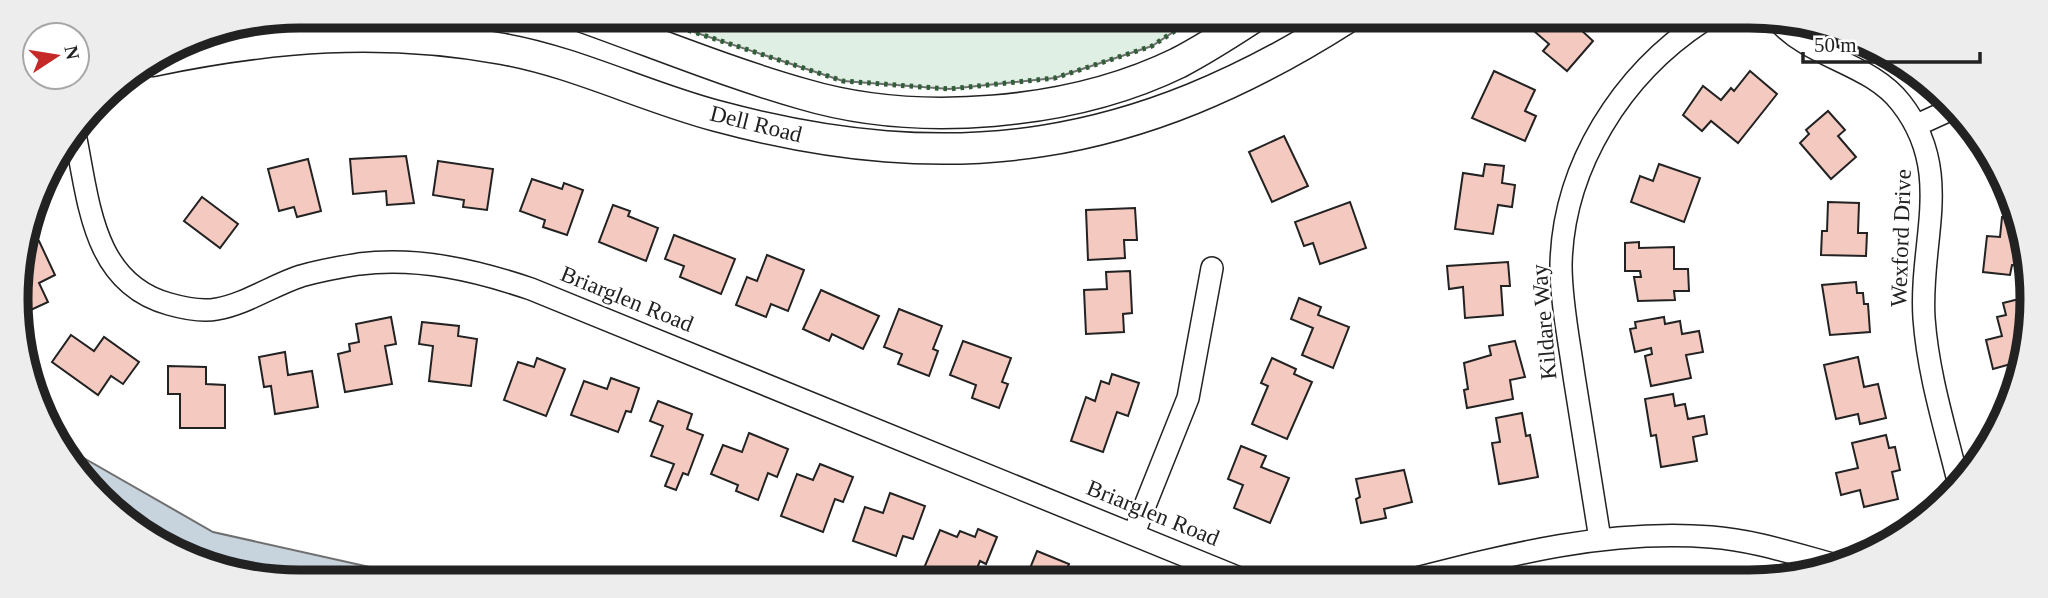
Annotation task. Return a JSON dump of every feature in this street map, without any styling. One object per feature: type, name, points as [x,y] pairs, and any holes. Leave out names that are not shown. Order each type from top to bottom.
[{"type":"main road","name":"Dell Road","points":[[614,28],[804,95],[865,107],[922,112],[985,111],[1028,106],[1133,81],[1178,62],[1236,28]]},
{"type":"main road","name":"Dell Road","points":[[179,56],[270,39],[377,35],[423,38],[506,49],[714,115],[801,137],[885,148],[972,149],[1052,141],[1182,105],[1249,76],[1330,28]]},
{"type":"street","name":"Kildare Way","points":[[1600,539],[1565,320],[1561,264],[1569,208],[1587,154],[1615,104],[1650,62],[1694,28]]},
{"type":"street","name":"Wexford Drive","points":[[1790,31],[1811,49],[1875,79],[1899,100],[1917,125],[1930,157],[1933,189],[1923,270],[1924,320],[1931,368],[1956,474]]},
{"type":"street","points":[[1917,125],[1946,112]]},
{"type":"street","name":"Briarglen Road","points":[[77,144],[93,225],[104,255],[125,281],[152,299],[183,308],[216,310],[300,276],[359,264],[417,263],[476,270],[544,294],[1220,570]]},
{"type":"street","points":[[1134,534],[1188,398],[1212,268]]},
{"type":"street","points":[[1449,570],[1521,552],[1600,539],[1648,536],[1713,537],[1775,548],[1820,561]]},
{"type":"green space","points":[[682,28],[1179,28],[1152,46],[1055,78],[949,89],[843,81]]},
{"type":"shaded area","points":[[77,454],[213,532],[383,570],[264,568],[212,556],[163,534],[134,514],[107,491]]},
{"type":"building","points":[[1530,28],[1581,28],[1593,41],[1567,71],[1543,51],[1549,44]]},
{"type":"building","points":[[1494,71],[1535,90],[1525,111],[1536,116],[1525,141],[1472,118]]},
{"type":"building","points":[[1750,71],[1777,94],[1738,143],[1711,121],[1702,131],[1683,115],[1703,86],[1721,100],[1731,88],[1734,91]]},
{"type":"building","points":[[1828,111],[1845,130],[1838,136],[1856,157],[1831,179],[1800,143],[1809,134],[1806,130]]},
{"type":"building","points":[[1284,136],[1308,186],[1272,202],[1249,152]]},
{"type":"building","points":[[406,156],[414,203],[387,205],[386,191],[353,194],[350,159]]},
{"type":"building","points":[[308,159],[321,211],[297,217],[294,207],[279,211],[268,169]]},
{"type":"building","points":[[438,161],[493,169],[487,210],[463,207],[464,200],[433,195]]},
{"type":"building","points":[[1485,164],[1504,166],[1502,183],[1515,185],[1512,207],[1498,205],[1493,234],[1455,229],[1463,173],[1483,176]]},
{"type":"building","points":[[1659,164],[1700,178],[1684,222],[1631,202],[1640,176],[1653,181]]},
{"type":"building","points":[[532,179],[562,189],[564,183],[583,190],[567,235],[543,227],[545,220],[520,211]]},
{"type":"building","points":[[202,197],[238,224],[220,248],[184,221]]},
{"type":"building","points":[[1350,202],[1366,248],[1320,264],[1313,243],[1304,246],[1295,222]]},
{"type":"building","points":[[1828,202],[1859,203],[1858,233],[1867,233],[1866,256],[1821,255],[1822,231],[1827,231]]},
{"type":"building","points":[[613,205],[630,211],[628,216],[658,228],[646,261],[599,242]]},
{"type":"building","points":[[1135,208],[1137,240],[1124,240],[1125,258],[1088,260],[1086,210]]},
{"type":"building","points":[[2002,217],[2008,217],[2018,265],[2012,265],[2010,275],[1983,272],[1987,236],[2000,237]]},
{"type":"building","points":[[674,235],[735,259],[721,294],[680,277],[684,266],[665,259]]},
{"type":"building","points":[[39,241],[55,275],[39,283],[48,302],[29,311],[30,264],[34,243]]},
{"type":"building","points":[[1639,242],[1639,248],[1674,247],[1674,269],[1688,269],[1689,291],[1674,291],[1675,300],[1638,301],[1634,277],[1641,277],[1640,271],[1625,271],[1625,243]]},
{"type":"building","points":[[767,255],[804,270],[788,311],[771,304],[766,317],[736,305],[747,277],[757,281]]},
{"type":"building","points":[[1508,262],[1510,286],[1501,286],[1503,315],[1465,318],[1463,287],[1449,289],[1447,266]]},
{"type":"building","points":[[1130,271],[1132,313],[1123,314],[1124,332],[1086,334],[1084,290],[1107,289],[1106,272]]},
{"type":"building","points":[[1856,282],[1857,293],[1863,293],[1864,304],[1868,304],[1870,332],[1830,335],[1822,285]]},
{"type":"building","points":[[821,290],[879,316],[863,349],[832,334],[829,341],[803,329]]},
{"type":"building","points":[[1299,298],[1321,307],[1318,315],[1349,327],[1333,368],[1302,355],[1313,328],[1291,319]]},
{"type":"building","points":[[2020,299],[2018,334],[2012,364],[1993,369],[1986,340],[2002,336],[1997,317],[2006,315],[2003,303]]},
{"type":"building","points":[[899,309],[942,326],[933,349],[938,351],[929,376],[898,364],[902,354],[884,347]]},
{"type":"building","points":[[391,317],[396,344],[385,346],[392,384],[345,392],[338,354],[350,351],[349,344],[359,342],[356,324]]},
{"type":"building","points":[[1664,317],[1665,324],[1680,321],[1682,334],[1699,331],[1703,352],[1686,355],[1691,378],[1651,386],[1645,356],[1652,354],[1651,348],[1635,352],[1630,329],[1636,328],[1635,322]]},
{"type":"building","points":[[422,322],[459,326],[458,336],[477,339],[471,386],[429,381],[433,346],[419,344]]},
{"type":"building","points":[[71,335],[94,351],[104,337],[139,362],[123,384],[111,376],[98,395],[52,362]]},
{"type":"building","points":[[963,341],[1011,358],[1002,382],[1008,384],[999,408],[972,398],[976,385],[950,375]]},
{"type":"building","points":[[1515,341],[1525,377],[1510,380],[1513,399],[1467,408],[1464,390],[1468,389],[1464,363],[1491,355],[1489,346]]},
{"type":"building","points":[[285,352],[288,375],[312,371],[318,407],[275,414],[271,386],[264,387],[259,357]]},
{"type":"building","points":[[1858,357],[1864,387],[1878,384],[1886,418],[1860,424],[1858,414],[1836,419],[1824,365]]},
{"type":"building","points":[[537,358],[565,369],[546,416],[504,400],[518,362],[534,367]]},
{"type":"building","points":[[1272,358],[1296,369],[1294,374],[1312,382],[1287,439],[1252,424],[1268,386],[1261,383]]},
{"type":"building","points":[[168,366],[206,367],[206,384],[225,385],[225,428],[180,428],[180,394],[168,394]]},
{"type":"building","points":[[1112,374],[1139,383],[1128,416],[1117,412],[1103,452],[1071,441],[1086,397],[1095,401],[1101,381],[1109,384]]},
{"type":"building","points":[[611,378],[639,388],[631,412],[626,411],[618,432],[571,415],[584,381],[607,389]]},
{"type":"building","points":[[1673,394],[1675,406],[1685,404],[1688,419],[1704,416],[1707,434],[1693,437],[1697,461],[1661,467],[1656,435],[1651,436],[1645,399]]},
{"type":"building","points":[[658,401],[692,414],[687,429],[703,435],[688,475],[683,473],[676,490],[665,486],[674,464],[651,456],[663,426],[650,421]]},
{"type":"building","points":[[1522,413],[1526,436],[1530,435],[1538,477],[1499,484],[1492,443],[1500,442],[1496,418]]},
{"type":"building","points":[[749,433],[788,449],[777,477],[768,473],[758,500],[736,491],[738,485],[711,474],[723,445],[742,452]]},
{"type":"building","points":[[1886,435],[1889,448],[1895,447],[1900,470],[1892,472],[1898,499],[1864,507],[1860,490],[1841,495],[1836,473],[1858,468],[1852,443]]},
{"type":"building","points":[[1241,446],[1266,456],[1261,467],[1289,478],[1270,523],[1234,508],[1243,485],[1228,479]]},
{"type":"building","points":[[820,464],[853,477],[843,502],[835,499],[823,532],[781,516],[797,474],[813,480]]},
{"type":"building","points":[[1404,470],[1412,502],[1384,509],[1386,518],[1361,523],[1356,499],[1360,497],[1356,479]]},
{"type":"building","points":[[890,493],[925,506],[913,539],[903,536],[896,556],[853,541],[865,507],[883,513]]},
{"type":"building","points":[[978,529],[997,537],[986,564],[980,561],[976,570],[924,568],[940,530],[957,537],[960,531],[975,537]]},
{"type":"building","points":[[1037,551],[1069,564],[1066,570],[1029,570]]},
{"type":"hedge","points":[[682,28],[843,81],[949,89],[1055,78],[1152,46],[1179,28]]}]
